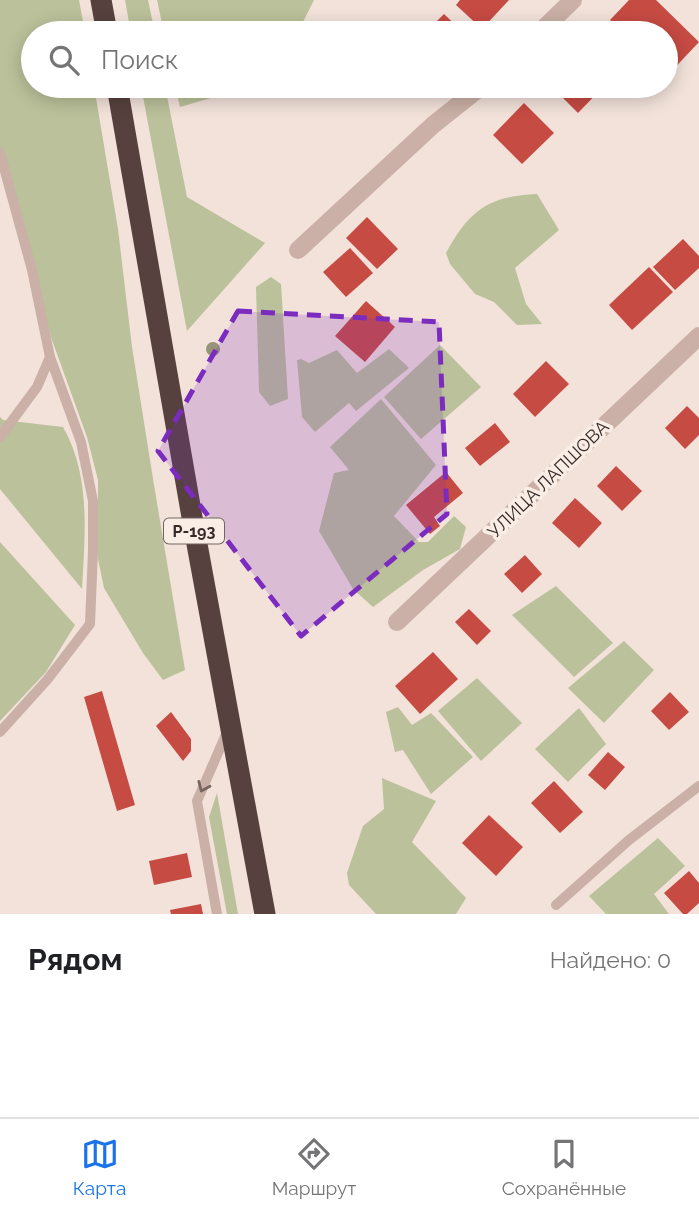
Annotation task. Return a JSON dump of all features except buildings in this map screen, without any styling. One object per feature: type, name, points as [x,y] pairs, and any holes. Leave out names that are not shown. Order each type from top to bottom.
[{"type":"highway","points":[[101,0],[105,21]]},
{"type":"highway","name":"Р-193","points":[[119,98],[264,914]]},
{"type":"street","points":[[551,21],[573,0]]},
{"type":"street","points":[[298,250],[433,125],[467,98]]},
{"type":"street","name":"УЛИЦА ЛАПШОВА","points":[[397,622],[699,335]]},
{"type":"lane","points":[[0,153],[32,270],[50,357],[81,442],[93,502],[90,624],[47,680],[0,732]]},
{"type":"lane","points":[[0,436],[37,387],[50,357]]},
{"type":"lane","points":[[217,914],[197,800],[230,724]]},
{"type":"lane","points":[[556,905],[629,840],[699,786]]},
{"type":"highlighted area","points":[[238,311],[439,322],[447,514],[301,636],[158,451]]},
{"type":"green space","points":[[0,0],[79,0],[83,21],[21,21],[21,98],[96,98],[118,229],[132,347],[185,670],[163,680],[143,653],[104,588],[98,559],[98,480],[87,437],[52,340],[0,153]]},
{"type":"green space","points":[[125,0],[148,0],[152,21],[129,21]]},
{"type":"green space","points":[[157,0],[314,0],[304,21],[161,21]]},
{"type":"green space","points":[[143,98],[167,98],[187,197],[265,243],[187,331]]},
{"type":"green space","points":[[178,98],[211,98],[180,107]]},
{"type":"green space","points":[[537,194],[559,230],[515,268],[526,304],[542,324],[517,325],[494,302],[475,294],[450,264],[446,253],[463,226],[482,209],[505,198]]},
{"type":"green space","points":[[271,277],[281,284],[288,399],[270,406],[259,392],[256,287]]},
{"type":"green space","points":[[440,345],[481,387],[421,439],[384,397]]},
{"type":"green space","points":[[389,349],[409,368],[356,411],[349,403],[315,432],[302,417],[297,360],[309,363],[337,350],[357,373]]},
{"type":"green space","points":[[381,399],[436,465],[394,516],[419,542],[428,542],[454,516],[466,527],[460,549],[423,570],[373,607],[353,589],[319,531],[334,473],[349,470],[330,447]]},
{"type":"green space","points":[[0,417],[3,420],[63,427],[72,446],[82,485],[82,589],[0,489]]},
{"type":"green space","points":[[0,542],[75,625],[46,672],[0,721]]},
{"type":"green space","points":[[556,586],[613,643],[574,677],[512,615]]},
{"type":"green space","points":[[624,641],[654,670],[604,723],[568,688]]},
{"type":"green space","points":[[477,678],[522,723],[481,761],[438,711]]},
{"type":"green space","points":[[398,707],[412,725],[431,713],[473,757],[431,794],[403,750],[395,752],[386,712]]},
{"type":"green space","points":[[579,708],[606,744],[568,782],[535,749]]},
{"type":"green space","points":[[382,778],[436,801],[412,842],[466,898],[456,914],[376,914],[349,885],[347,873],[363,826],[384,809]]},
{"type":"green space","points":[[217,793],[238,914],[227,914],[209,817]]},
{"type":"green space","points":[[658,838],[685,866],[654,894],[669,914],[606,914],[589,896]]}]
